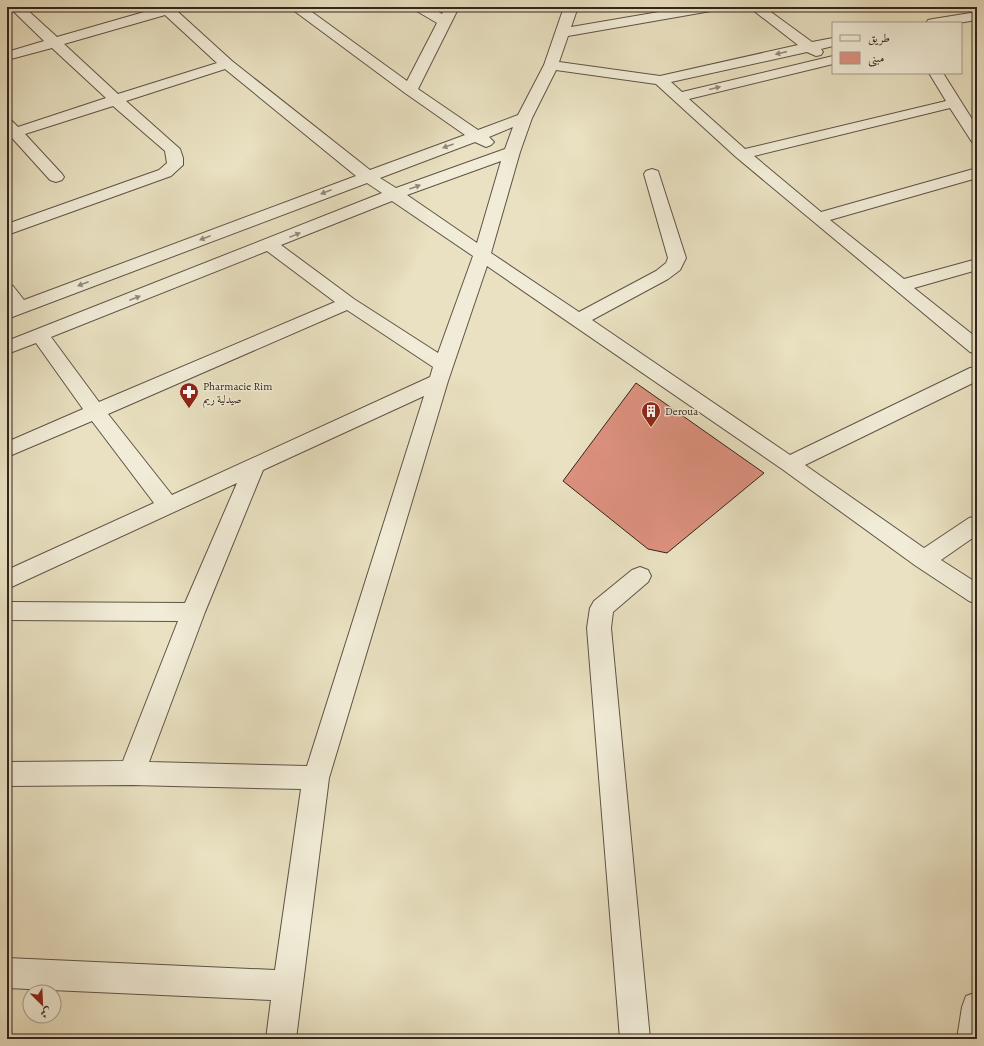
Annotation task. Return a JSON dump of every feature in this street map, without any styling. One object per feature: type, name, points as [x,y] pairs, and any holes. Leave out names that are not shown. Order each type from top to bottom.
[{"type":"street","points":[[7,230],[165,173],[175,165],[175,158],[172,149],[116,100],[16,7]]},
{"type":"street","points":[[296,7],[410,90],[477,136],[508,154]]},
{"type":"street","points":[[420,7],[444,21]]},
{"type":"street","points":[[410,90],[452,7]]},
{"type":"street","points":[[281,1039],[316,778],[440,373],[482,255],[508,154],[524,118],[551,65],[572,7]]},
{"type":"street","points":[[562,34],[711,7]]},
{"type":"street","points":[[756,7],[808,46],[830,60]]},
{"type":"street","points":[[7,56],[170,8],[227,64],[367,176],[789,464],[924,560],[977,595]]},
{"type":"street","points":[[939,22],[977,16]]},
{"type":"street","points":[[551,65],[660,80],[808,46],[832,42]]},
{"type":"street","points":[[678,97],[830,60]]},
{"type":"street","points":[[56,177],[10,130],[116,100],[227,64]]},
{"type":"street","points":[[937,74],[977,139]]},
{"type":"street","points":[[660,80],[742,154],[900,286],[977,348]]},
{"type":"street","points":[[742,154],[954,103]]},
{"type":"street","points":[[7,290],[14,310],[524,118]]},
{"type":"street","points":[[7,348],[270,245],[395,194],[508,154]]},
{"type":"street","points":[[818,218],[977,172]]},
{"type":"street","points":[[578,320],[662,275],[674,266],[677,258],[652,174]]},
{"type":"street","points":[[270,245],[440,373]]},
{"type":"street","points":[[900,286],[977,264]]},
{"type":"street","points":[[7,450],[96,413],[348,303]]},
{"type":"street","points":[[40,335],[96,413],[169,506]]},
{"type":"street","points":[[7,580],[255,465],[440,373]]},
{"type":"street","points":[[789,464],[977,373]]},
{"type":"street","points":[[132,774],[194,612],[255,465]]},
{"type":"street","points":[[924,560],[977,524]]},
{"type":"street","points":[[635,1039],[599,628],[602,608],[640,576]]},
{"type":"street","points":[[7,611],[194,612]]},
{"type":"street","points":[[7,774],[132,774],[316,778]]},
{"type":"street","points":[[7,973],[288,986]]},
{"type":"street","points":[[972,1039],[977,1007]]},
{"type":"building","name":"Deroua","points":[[636,383],[764,473],[667,553],[648,549],[563,481]]},
{"type":"place","name":"Pharmacie Rim صيدلية ريم","points":[[189,409]]},
{"type":"place","name":"Deroua","points":[[651,428]]}]
